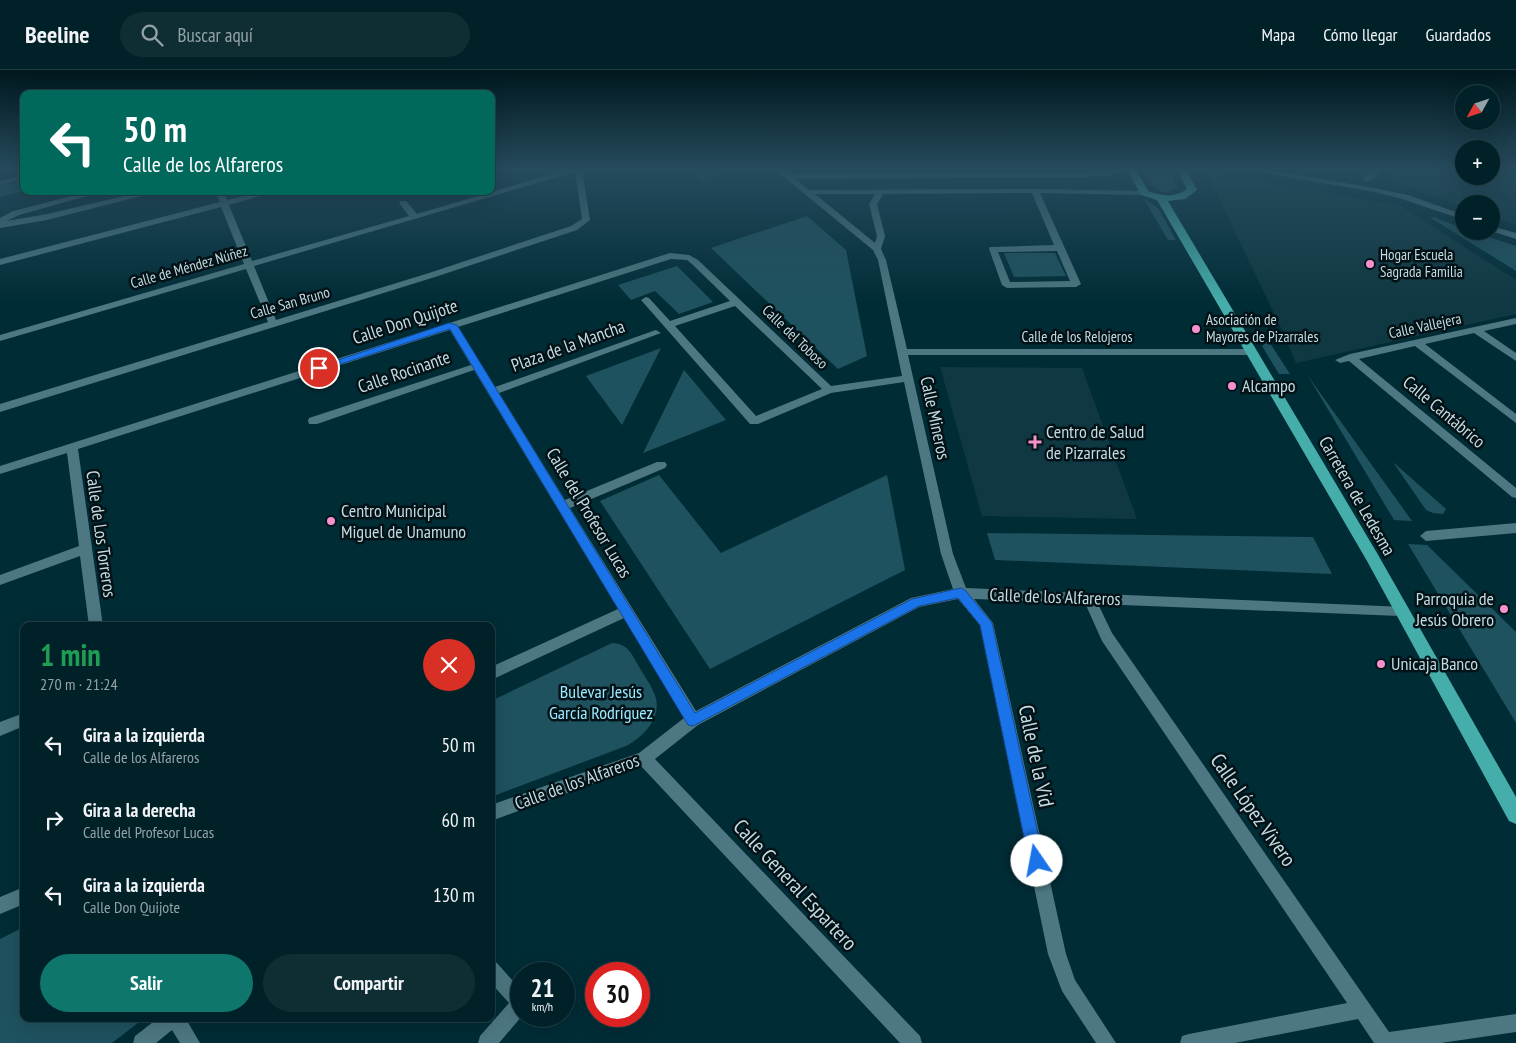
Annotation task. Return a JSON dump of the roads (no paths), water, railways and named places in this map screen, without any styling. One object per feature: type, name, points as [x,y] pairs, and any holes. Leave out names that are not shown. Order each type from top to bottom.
[{"type":"highway","name":"Carretera de Ledesma","points":[[1170,213],[1372,557],[1400,611],[1516,815]]},
{"type":"street","points":[[0,223],[15,213]]},
{"type":"street","points":[[0,223],[62,213]]},
{"type":"street","points":[[0,262],[188,213]]},
{"type":"street","points":[[228,213],[273,323]]},
{"type":"street","points":[[412,213],[415,217]]},
{"type":"street","name":"Calle de Méndez Núñez","points":[[0,338],[427,213]]},
{"type":"street","name":"Calle San Bruno","points":[[0,408],[432,275],[574,228],[586,220],[585,213]]},
{"type":"street","points":[[833,213],[877,249]]},
{"type":"street","name":"Calle Mineros","points":[[875,213],[881,236],[877,249],[882,260],[947,554],[961,593]]},
{"type":"street","points":[[1045,213],[1076,284],[1007,285],[992,249],[1060,248]]},
{"type":"street","points":[[1500,231],[1516,236]]},
{"type":"street","name":"Calle del Toboso","points":[[678,256],[696,262],[829,390],[908,378]]},
{"type":"street","name":"Calle Don Quijote","points":[[0,470],[656,260],[678,256]]},
{"type":"street","points":[[646,300],[754,421],[829,390]]},
{"type":"street","points":[[669,326],[737,302]]},
{"type":"street","name":"Calle Vallejera","points":[[1345,359],[1516,321]]},
{"type":"street","name":"Calle del Profesor Lucas","points":[[452,325],[693,720]]},
{"type":"street","points":[[1476,330],[1516,358]]},
{"type":"street","name":"Plaza de la Mancha","points":[[493,391],[656,332]]},
{"type":"street","points":[[1416,342],[1516,419]]},
{"type":"street","name":"Calle de los Relojeros","points":[[903,352],[1251,352]]},
{"type":"street","name":"Calle Cantábrico","points":[[1345,359],[1516,494]]},
{"type":"street","name":"Calle Rocinante","points":[[313,421],[477,366]]},
{"type":"street","name":"Calle de Los Torreros","points":[[72,447],[95,622]]},
{"type":"street","points":[[563,506],[661,465]]},
{"type":"street","points":[[1426,536],[1516,528]]},
{"type":"street","points":[[0,580],[85,549]]},
{"type":"street","name":"Calle de los Alfareros","points":[[495,812],[644,758],[693,720],[916,602],[961,593],[1400,611]]},
{"type":"street","name":"Calle de la Vid","points":[[961,593],[986,623],[1057,954],[1068,985],[1107,1043]]},
{"type":"street","name":"Calle López Vivero","points":[[1089,598],[1107,636],[1344,979],[1360,1009],[1385,1043]]},
{"type":"street","points":[[495,672],[627,611]]},
{"type":"street","points":[[0,728],[20,720]]},
{"type":"street","name":"Calle General Espartero","points":[[644,758],[913,1043]]},
{"type":"street","points":[[0,906],[20,897]]},
{"type":"street","points":[[495,974],[510,991]]},
{"type":"street","points":[[1190,1043],[1360,1009]]},
{"type":"street","points":[[487,1043],[510,1016]]},
{"type":"street","points":[[142,1043],[167,1022]]},
{"type":"street","points":[[178,1022],[191,1043]]},
{"type":"street","points":[[1385,1043],[1516,1023]]},
{"type":"place","name":"Hogar Escuela Sagrada Familia","points":[[1370,264]]},
{"type":"place","name":"Asociación de Mayores de Pizarrales","points":[[1196,329]]},
{"type":"place","name":"Alcampo","points":[[1232,386]]},
{"type":"place","name":"Centro de Salud de Pizarrales","points":[[1035,442]]},
{"type":"place","name":"Centro Municipal Miguel de Unamuno","points":[[331,521]]},
{"type":"place","name":"Parroquia de Jesús Obrero","points":[[1504,609]]},
{"type":"place","name":"Unicaja Banco","points":[[1381,664]]},
{"type":"park label","name":"Bulevar Jesús García Rodríguez","points":[[601,702]]}]
